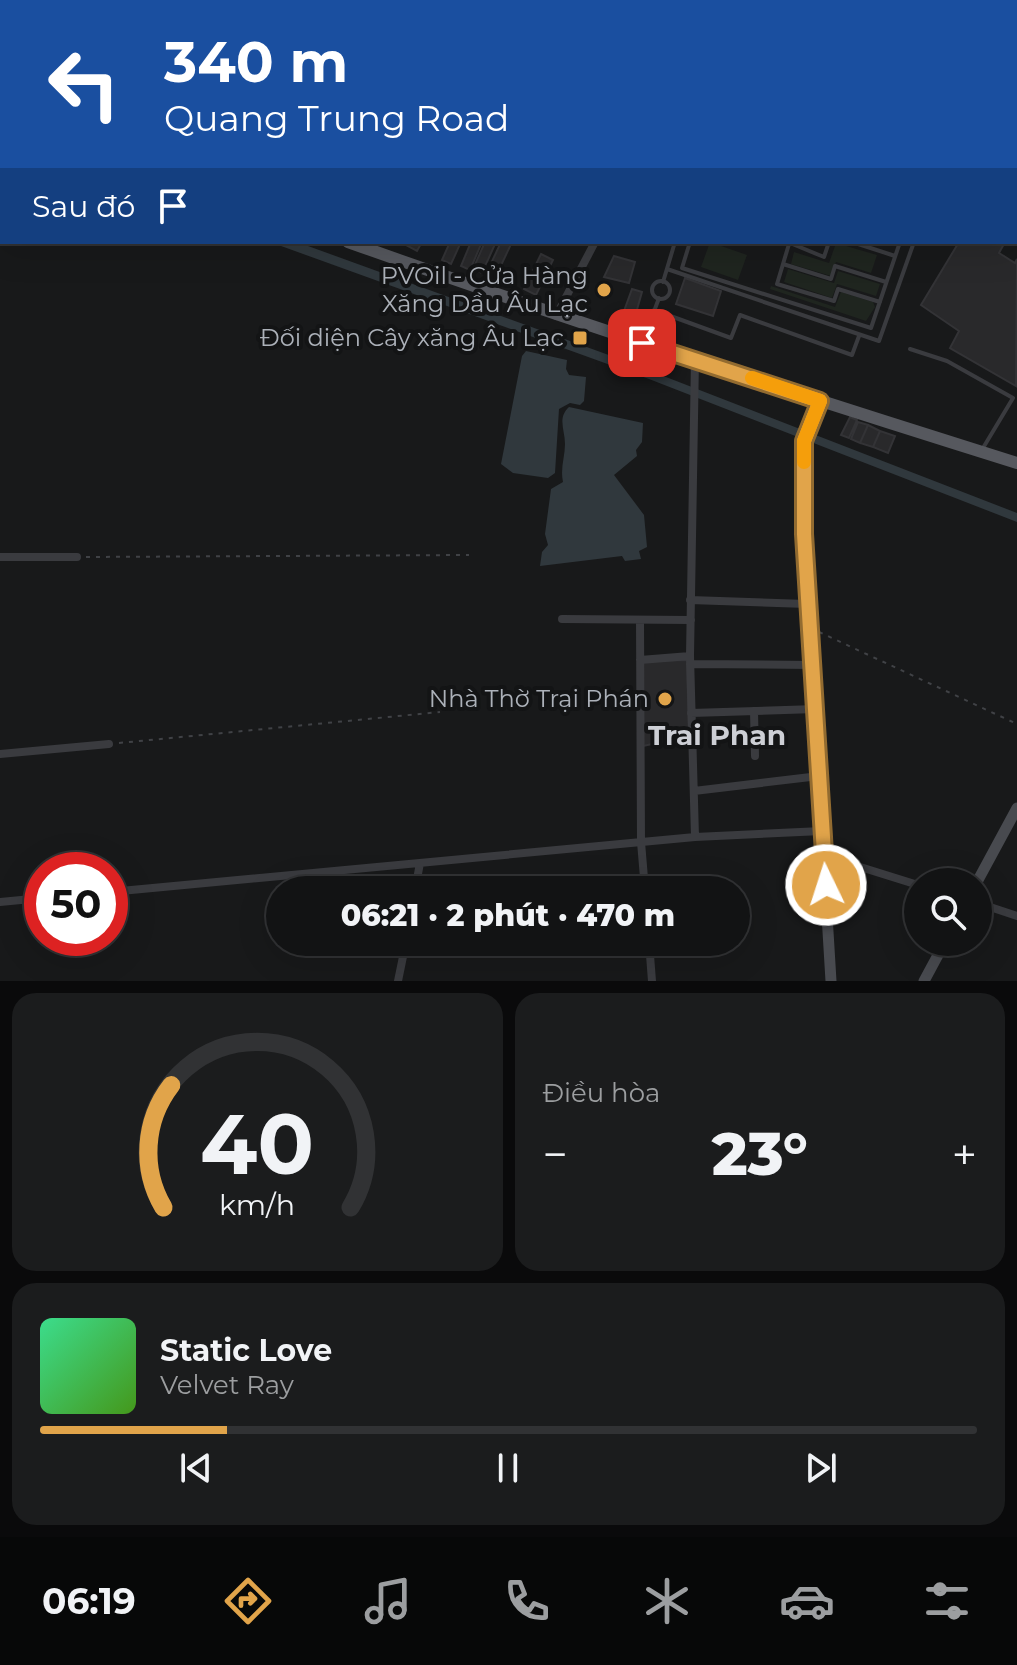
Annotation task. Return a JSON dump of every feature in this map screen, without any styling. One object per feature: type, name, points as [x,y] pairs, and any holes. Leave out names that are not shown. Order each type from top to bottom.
[{"type":"main road","points":[[354,244],[556,316],[1017,463]]},
{"type":"main road","points":[[820,401],[807,435],[804,534],[832,978]]},
{"type":"main road","points":[[985,868],[1017,808]]},
{"type":"main road","points":[[924,981],[937,956]]},
{"type":"street","points":[[556,316],[594,244]]},
{"type":"street","points":[[695,359],[690,600],[695,837]]},
{"type":"street","points":[[0,557],[77,557]]},
{"type":"street","points":[[690,600],[807,604]]},
{"type":"street","points":[[562,619],[691,620]]},
{"type":"street","points":[[640,621],[644,876]]},
{"type":"street","points":[[640,660],[813,665]]},
{"type":"street","points":[[691,713],[816,709]]},
{"type":"street","points":[[754,711],[755,756]]},
{"type":"street","points":[[0,754],[109,744]]},
{"type":"street","points":[[694,791],[819,776]]},
{"type":"street","points":[[128,890],[695,837],[822,831]]},
{"type":"street","points":[[825,856],[904,881]]},
{"type":"street","points":[[419,876],[422,863]]},
{"type":"street","points":[[0,902],[24,900]]},
{"type":"street","points":[[992,908],[1017,916]]},
{"type":"street","points":[[398,981],[403,956]]},
{"type":"street","points":[[650,956],[652,981]]},
{"type":"lane","points":[[663,282],[674,244]]},
{"type":"lane","points":[[689,244],[682,268],[871,328],[899,244]]},
{"type":"lane","points":[[790,244],[777,284],[834,301],[838,289],[880,302]]},
{"type":"lane","points":[[792,244],[824,257],[828,244]]},
{"type":"lane","points":[[858,244],[895,256]]},
{"type":"lane","points":[[667,269],[879,341],[913,244]]},
{"type":"lane","points":[[783,264],[831,279],[835,266],[886,282]]},
{"type":"lane","points":[[663,282],[668,285],[669,292],[659,298],[653,295],[652,288],[656,283],[663,282]]},
{"type":"lane","points":[[642,343],[659,298]]},
{"type":"lane","points":[[654,310],[731,338],[740,315],[852,355],[859,335]]},
{"type":"lane","points":[[910,349],[947,361],[1013,398],[980,451]]},
{"type":"path","points":[[77,557],[469,555]]},
{"type":"path","points":[[810,629],[1017,724]]},
{"type":"path","points":[[109,744],[440,712]]},
{"type":"shaded area","points":[[276,244],[303,244],[617,358],[1017,513],[1017,522],[649,379]]},
{"type":"shaded area","points":[[709,244],[747,255],[738,280],[701,267]]},
{"type":"shaded area","points":[[836,244],[877,255],[871,273],[836,262],[831,276],[791,264],[794,252],[829,263]]},
{"type":"shaded area","points":[[788,269],[834,283],[838,271],[880,284],[876,296],[837,284],[832,298],[784,282]]},
{"type":"shaded area","points":[[771,286],[835,307],[841,292],[873,302],[875,307],[866,321],[770,289]]},
{"type":"shaded area","points":[[526,351],[567,360],[569,375],[586,377],[584,401],[580,405],[570,403],[559,409],[555,473],[548,478],[513,473],[501,464],[522,356]]},
{"type":"shaded area","points":[[569,407],[643,423],[642,442],[636,450],[637,456],[614,475],[644,515],[647,547],[639,551],[641,559],[625,561],[622,556],[540,566],[542,552],[548,545],[545,534],[551,489],[563,482],[565,444],[562,420]]},
{"type":"building","points":[[406,244],[421,244],[417,251]]},
{"type":"building","points":[[449,244],[460,244],[451,264],[442,260]]},
{"type":"building","points":[[470,244],[481,244],[470,270],[461,266]]},
{"type":"building","points":[[484,244],[495,244],[482,273],[473,269]]},
{"type":"building","points":[[500,244],[511,244],[497,274],[488,270]]},
{"type":"building","points":[[958,244],[1004,244],[999,253],[1015,263],[1017,259],[1016,386],[950,348],[959,331],[921,305]]},
{"type":"building","points":[[541,254],[553,260],[536,295],[524,289]]},
{"type":"building","points":[[614,256],[635,262],[629,283],[604,277]]},
{"type":"building","points":[[685,278],[721,291],[713,316],[676,304]]},
{"type":"building","points":[[632,289],[642,292],[636,313],[624,311]]},
{"type":"building","points":[[850,417],[857,420],[849,438],[841,435]]},
{"type":"building","points":[[858,422],[868,425],[860,443],[851,439]]},
{"type":"building","points":[[868,425],[880,431],[873,447],[860,443]]},
{"type":"building","points":[[880,431],[895,436],[888,453],[873,447]]},
{"type":"building","name":"Nhà Thờ Trại Phán","points":[[687,660],[689,736],[643,746],[643,661]]},
{"type":"slow traffic","points":[[752,378],[820,401],[804,441],[804,462]]},
{"type":"place","name":"PVOil - Cửa Hàng Xăng Dầu Âu Lạc","points":[[604,290]]},
{"type":"place","name":"Đối diện Cây xăng Âu Lạc","points":[[580,338]]},
{"type":"place","name":"Nhà Thờ Trại Phán","points":[[665,699]]},
{"type":"district","name":"Trai Phan","points":[[717,735]]},
{"type":"route","points":[[642,343],[820,401],[804,441],[804,534],[826,885]]}]
